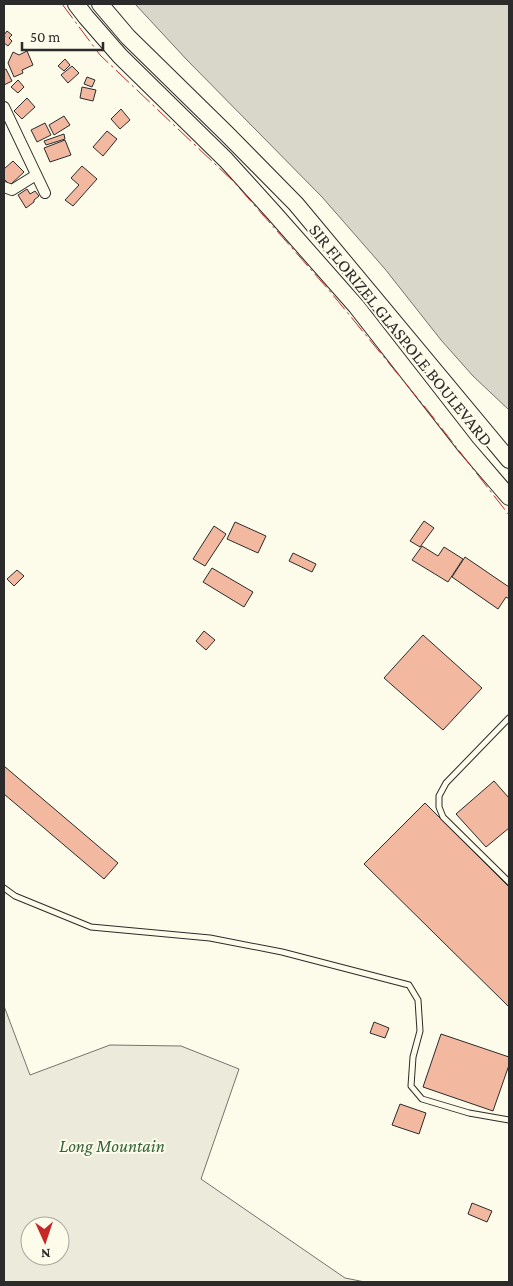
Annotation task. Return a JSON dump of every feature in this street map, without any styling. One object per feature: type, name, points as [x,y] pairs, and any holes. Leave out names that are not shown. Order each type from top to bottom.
[{"type":"highway","name":"SIR FLORIZEL GLASPOLE BOULEVARD","points":[[76,4],[120,56],[226,160],[356,306],[466,447],[509,497]]},
{"type":"highway","name":"SIR FLORIZEL GLASPOLE BOULEVARD","points":[[100,4],[128,37],[296,204],[509,460]]},
{"type":"street","points":[[4,108],[45,193]]},
{"type":"street","points":[[4,187],[12,190],[36,175]]},
{"type":"lane","points":[[509,718],[446,783],[439,796],[439,807],[443,817],[509,882]]},
{"type":"lane","points":[[4,888],[15,896],[91,927],[210,938],[282,952],[409,985],[418,1000],[420,1031],[413,1057],[411,1086],[422,1099],[469,1113],[509,1120]]},
{"type":"green space","name":"Long Mountain","points":[[4,1006],[30,1075],[110,1045],[181,1046],[239,1069],[201,1179],[345,1278],[365,1282],[4,1282]]},
{"type":"shaded area","points":[[135,4],[509,4],[509,410],[473,376],[441,340],[385,269],[322,197],[187,60]]},
{"type":"building","points":[[7,31],[12,35],[9,38],[12,41],[8,46],[4,43],[4,35]]},
{"type":"building","points":[[27,51],[33,65],[22,70],[23,73],[14,77],[8,63],[13,52],[19,55]]},
{"type":"building","points":[[65,59],[70,65],[64,71],[58,66]]},
{"type":"building","points":[[72,66],[79,73],[68,83],[61,75]]},
{"type":"building","points":[[6,69],[12,81],[4,85],[4,70]]},
{"type":"building","points":[[87,77],[95,80],[92,87],[84,84]]},
{"type":"building","points":[[18,80],[24,87],[18,93],[11,87]]},
{"type":"building","points":[[82,87],[96,90],[93,101],[80,98]]},
{"type":"building","points":[[27,98],[35,107],[22,119],[14,111]]},
{"type":"building","points":[[121,109],[130,120],[120,129],[111,119]]},
{"type":"building","points":[[64,116],[70,125],[54,135],[49,125]]},
{"type":"building","points":[[45,123],[51,135],[37,142],[31,130]]},
{"type":"building","points":[[107,131],[117,139],[103,156],[93,147]]},
{"type":"building","points":[[64,134],[65,139],[46,145],[44,141]]},
{"type":"building","points":[[65,140],[71,155],[50,162],[44,148]]},
{"type":"building","points":[[13,161],[24,172],[10,185],[4,179],[4,169]]},
{"type":"building","points":[[82,166],[97,179],[73,206],[65,200],[79,185],[71,178]]},
{"type":"building","points":[[27,189],[30,194],[35,191],[39,196],[26,208],[18,195]]},
{"type":"building","points":[[424,521],[434,528],[420,547],[410,541]]},
{"type":"building","points":[[235,522],[266,536],[258,553],[227,539]]},
{"type":"building","points":[[214,526],[226,534],[205,566],[193,559]]},
{"type":"building","points":[[422,546],[438,556],[444,547],[463,559],[448,582],[412,560]]},
{"type":"building","points":[[293,553],[316,564],[312,572],[289,561]]},
{"type":"building","points":[[465,557],[509,587],[509,599],[506,597],[498,609],[452,577]]},
{"type":"building","points":[[212,568],[253,592],[244,607],[203,582]]},
{"type":"building","points":[[17,570],[24,576],[14,586],[7,579]]},
{"type":"building","points":[[204,631],[215,640],[206,650],[196,641]]},
{"type":"building","points":[[423,635],[482,688],[443,730],[384,678]]},
{"type":"building","points":[[4,766],[118,863],[104,879],[4,794]]},
{"type":"building","points":[[494,781],[509,798],[509,828],[486,847],[456,814]]},
{"type":"building","points":[[425,803],[509,887],[509,1007],[364,864]]},
{"type":"building","points":[[374,1022],[389,1028],[385,1038],[370,1033]]},
{"type":"building","points":[[441,1034],[509,1057],[509,1065],[493,1111],[423,1087]]},
{"type":"building","points":[[400,1104],[426,1113],[419,1134],[392,1125]]},
{"type":"building","points":[[472,1203],[492,1211],[487,1222],[468,1214]]},
{"type":"power","points":[[62,4],[100,55],[234,182],[328,289],[429,412],[509,515]]}]
